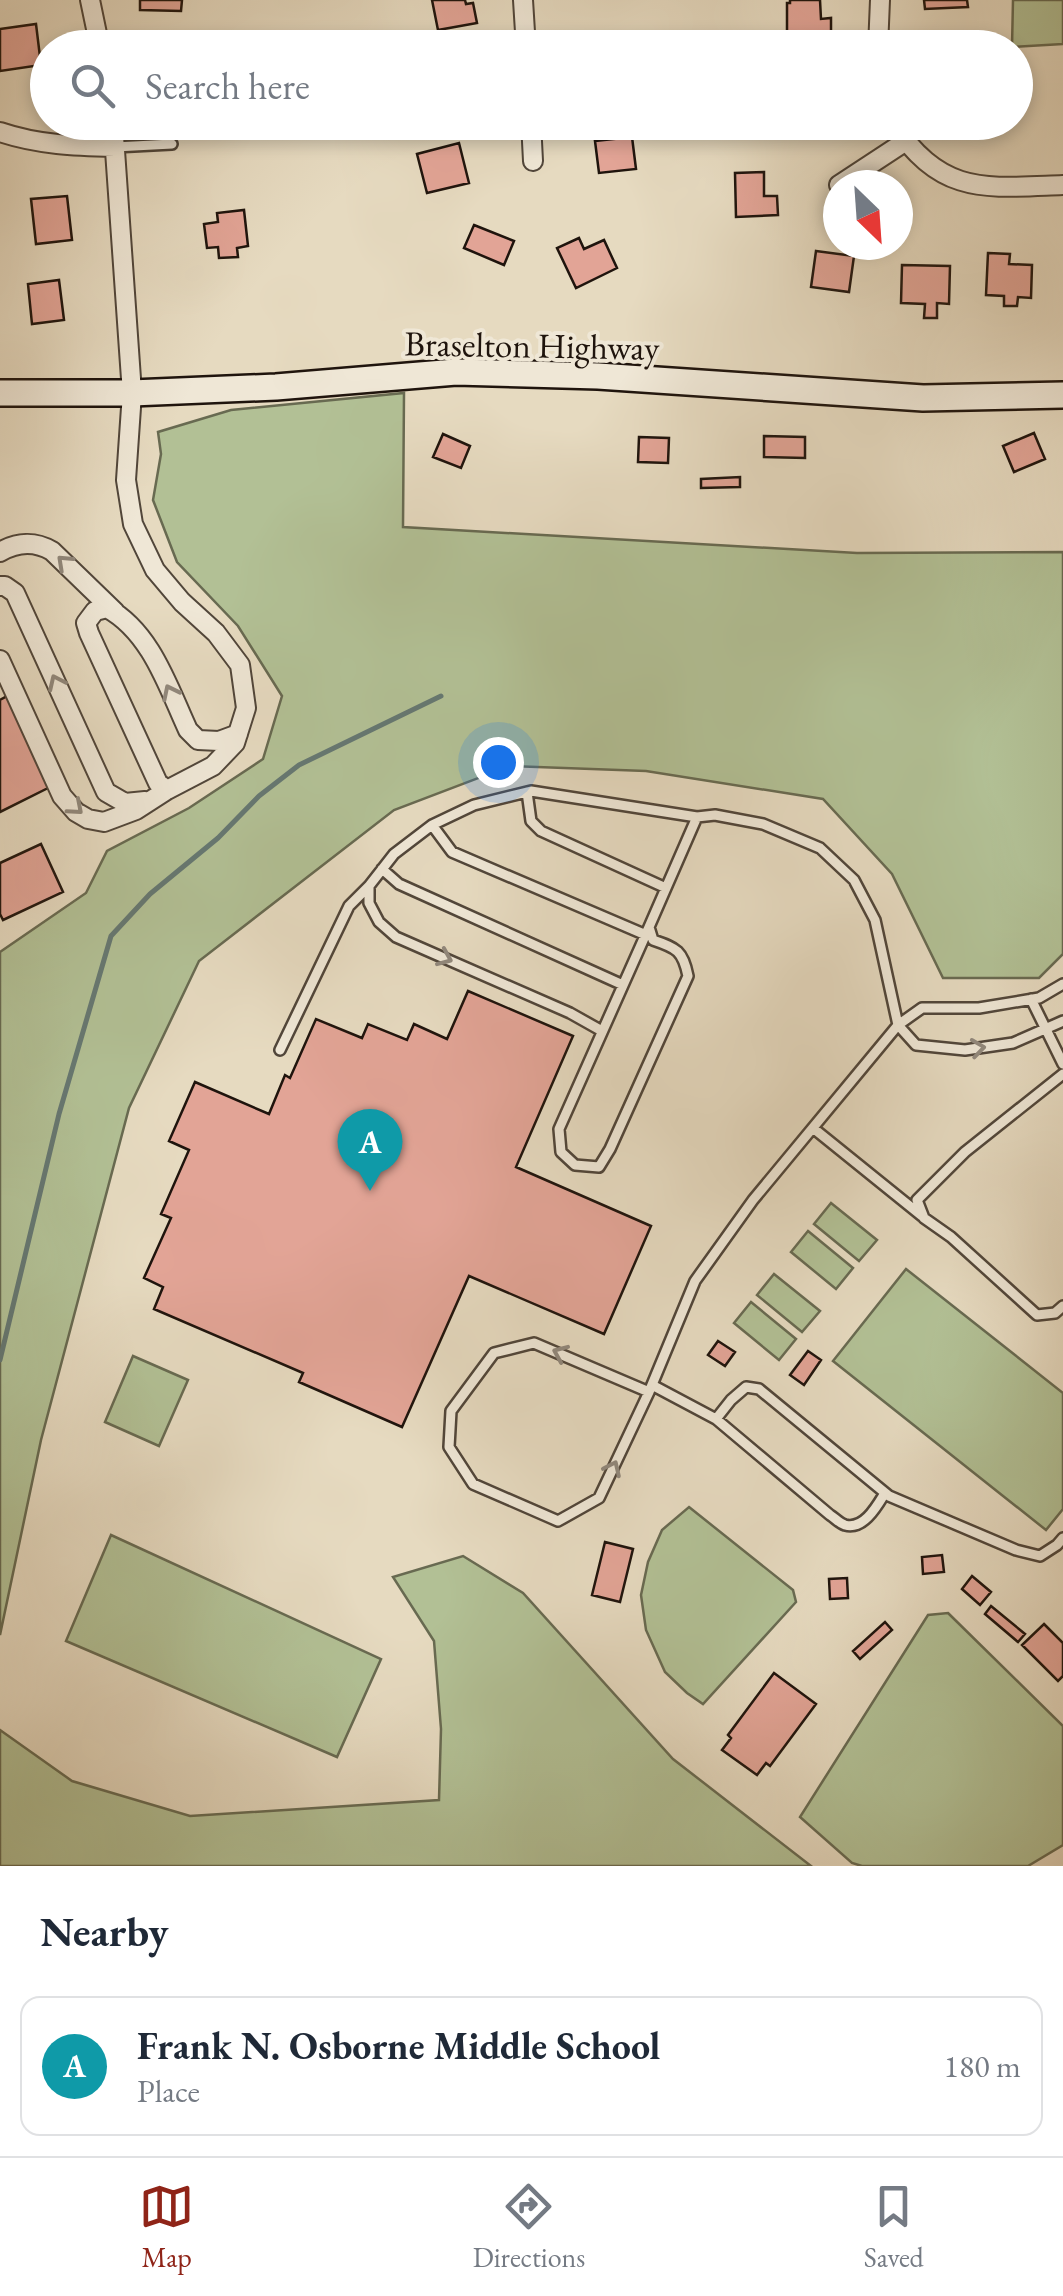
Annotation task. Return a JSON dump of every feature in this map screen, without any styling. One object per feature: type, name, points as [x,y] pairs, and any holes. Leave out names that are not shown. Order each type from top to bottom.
[{"type":"main road","name":"Braselton Highway","points":[[0,393],[276,387],[456,372],[598,376],[922,398],[1063,395]]},
{"type":"street","points":[[90,0],[96,30]]},
{"type":"street","points":[[522,0],[524,30]]},
{"type":"street","points":[[879,30],[880,0]]},
{"type":"street","points":[[0,132],[66,146],[116,147]]},
{"type":"street","points":[[0,660],[62,796],[88,819],[104,822],[143,806],[213,766],[235,743],[246,708],[240,665],[155,570],[133,524],[126,480],[132,393],[115,140]]},
{"type":"street","points":[[532,140],[534,161]]},
{"type":"street","points":[[862,170],[906,142],[920,158],[957,181],[992,188],[1063,184]]},
{"type":"street","points":[[0,552],[24,544],[40,544],[115,612]]},
{"type":"street","points":[[0,586],[14,593],[106,792],[125,803],[143,806]]},
{"type":"street","points":[[167,790],[158,783],[86,623],[95,610],[107,608],[122,616],[143,639],[188,730],[198,740],[219,741],[238,734]]},
{"type":"lane","points":[[116,147],[172,144]]},
{"type":"lane","points":[[527,792],[531,821],[541,831],[666,888]]},
{"type":"lane","points":[[280,1050],[349,906],[394,854],[432,825],[474,805],[527,792],[763,824],[820,848],[854,880],[876,920],[898,1025],[916,1045],[964,1050],[1013,1042],[1063,1021]]},
{"type":"lane","points":[[432,825],[452,852],[648,931],[654,940],[675,947],[685,960],[688,976],[599,1167],[575,1165],[561,1152],[559,1129],[648,931],[697,817]]},
{"type":"lane","points":[[382,870],[399,884],[623,985]]},
{"type":"lane","points":[[369,886],[369,903],[378,922],[396,938],[570,1013],[602,1031]]},
{"type":"lane","points":[[885,1494],[871,1514],[858,1524],[846,1525],[716,1419],[651,1388],[534,1343],[494,1353],[451,1411],[449,1447],[473,1484],[558,1521],[599,1498],[651,1388],[694,1281],[753,1200],[898,1025],[922,1008],[979,1008],[1039,998],[1063,984]]},
{"type":"lane","points":[[1031,999],[1063,1064]]},
{"type":"lane","points":[[924,1218],[917,1200],[965,1152],[1063,1074]]},
{"type":"lane","points":[[813,1128],[951,1237],[1037,1315],[1059,1310],[1063,1322]]},
{"type":"lane","points":[[716,1419],[746,1387],[759,1388],[885,1494],[1016,1550],[1040,1556],[1063,1538]]},
{"type":"green space","points":[[1013,0],[1063,0],[1063,44],[1033,46],[1033,30],[1012,30]]},
{"type":"green space","points":[[404,393],[403,527],[857,553],[1063,552],[1063,954],[1039,978],[943,978],[892,874],[823,799],[646,771],[510,766],[394,810],[199,961],[129,1108],[41,1440],[0,1635],[0,952],[86,893],[107,851],[189,808],[263,759],[282,696],[238,626],[177,562],[153,500],[161,454],[158,432],[231,410]]},
{"type":"green space","points":[[831,1203],[877,1240],[859,1261],[814,1224]]},
{"type":"green space","points":[[808,1231],[853,1268],[836,1289],[791,1252]]},
{"type":"green space","points":[[906,1269],[1063,1393],[1063,1509],[1046,1530],[833,1361]]},
{"type":"green space","points":[[774,1274],[820,1311],[802,1332],[757,1295]]},
{"type":"green space","points":[[751,1302],[796,1339],[779,1360],[734,1323]]},
{"type":"green space","points":[[133,1356],[188,1380],[159,1446],[105,1422]]},
{"type":"green space","points":[[689,1507],[793,1590],[796,1602],[703,1704],[665,1672],[646,1630],[641,1595],[648,1562],[662,1530]]},
{"type":"green space","points":[[111,1535],[381,1659],[337,1757],[66,1641]]},
{"type":"green space","points":[[463,1556],[523,1593],[673,1759],[811,1866],[0,1866],[0,1730],[72,1781],[190,1816],[439,1800],[441,1729],[434,1641],[393,1577]]},
{"type":"green space","points":[[948,1613],[1063,1726],[1063,1845],[1028,1866],[852,1863],[800,1817],[928,1615]]},
{"type":"building","points":[[140,0],[182,0],[181,11],[140,10]]},
{"type":"building","points":[[432,0],[473,3],[477,23],[438,30]]},
{"type":"building","points":[[820,0],[821,19],[831,18],[831,30],[787,30],[790,3]]},
{"type":"building","points":[[924,0],[967,0],[968,7],[925,9]]},
{"type":"building","points":[[36,24],[37,30],[30,30],[30,67],[0,71],[0,29]]},
{"type":"building","points":[[632,140],[636,169],[599,173],[595,141]]},
{"type":"building","points":[[459,143],[469,183],[427,193],[417,154]]},
{"type":"building","points":[[764,172],[764,196],[777,196],[778,215],[736,217],[735,173]]},
{"type":"building","points":[[67,196],[72,240],[36,244],[31,199]]},
{"type":"building","points":[[244,210],[248,246],[237,248],[238,257],[219,258],[218,247],[207,248],[204,224],[218,222],[217,213]]},
{"type":"building","points":[[474,225],[514,241],[504,265],[464,248]]},
{"type":"building","points":[[579,238],[584,249],[604,240],[617,268],[576,288],[557,248]]},
{"type":"building","points":[[816,251],[823,252],[823,260],[853,260],[849,292],[811,287]]},
{"type":"building","points":[[988,253],[1010,254],[1009,264],[1032,265],[1031,298],[1018,297],[1017,306],[1004,306],[1004,296],[986,295]]},
{"type":"building","points":[[902,265],[950,266],[949,304],[937,303],[937,318],[924,318],[925,304],[901,303]]},
{"type":"building","points":[[59,280],[64,320],[32,324],[28,284]]},
{"type":"building","points":[[1034,433],[1045,459],[1014,472],[1003,446]]},
{"type":"building","points":[[443,434],[470,446],[461,468],[433,457]]},
{"type":"building","points":[[764,436],[805,437],[805,458],[764,457]]},
{"type":"building","points":[[639,437],[669,438],[668,463],[638,462]]},
{"type":"building","points":[[740,477],[740,487],[701,488],[701,479]]},
{"type":"building","points":[[9,695],[52,786],[0,812],[0,700]]},
{"type":"building","points":[[41,844],[63,892],[3,920],[0,863]]},
{"type":"building","points":[[468,991],[573,1036],[516,1167],[651,1226],[604,1334],[469,1276],[402,1427],[299,1382],[303,1373],[154,1309],[163,1287],[144,1278],[171,1218],[161,1214],[189,1150],[169,1141],[195,1082],[269,1114],[316,1019],[362,1038],[368,1024],[407,1040],[414,1024],[447,1039]]},
{"type":"building","points":[[718,1341],[735,1352],[725,1366],[708,1355]]},
{"type":"building","points":[[808,1351],[821,1360],[804,1385],[790,1375]]},
{"type":"building","points":[[605,1542],[633,1549],[620,1602],[592,1595]]},
{"type":"building","points":[[942,1555],[944,1572],[923,1574],[922,1557]]},
{"type":"building","points":[[972,1576],[991,1592],[980,1605],[962,1589]]},
{"type":"building","points":[[847,1578],[848,1598],[830,1599],[829,1579]]},
{"type":"building","points":[[991,1606],[1025,1634],[1018,1642],[985,1614]]},
{"type":"building","points":[[885,1622],[892,1630],[860,1659],[853,1651]]},
{"type":"building","points":[[1044,1624],[1063,1643],[1063,1676],[1058,1681],[1022,1645]]},
{"type":"building","points":[[774,1673],[816,1704],[770,1766],[766,1763],[757,1775],[722,1750],[731,1738],[728,1735]]},
{"type":"waterway","points":[[0,1360],[59,1114],[111,936],[150,894],[299,765],[441,696]]},
{"type":"place","name":"Frank N. Osborne Middle School","points":[[370,1191]]}]
